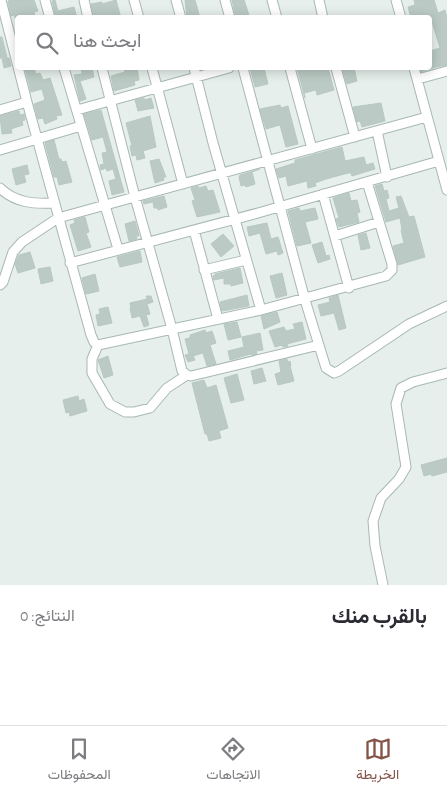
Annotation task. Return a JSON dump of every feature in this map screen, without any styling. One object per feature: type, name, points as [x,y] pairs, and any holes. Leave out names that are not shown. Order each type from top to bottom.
[{"type":"street","points":[[1,0],[15,53]]},
{"type":"street","points":[[45,0],[49,15]]},
{"type":"street","points":[[134,0],[138,15]]},
{"type":"street","points":[[176,0],[180,15]]},
{"type":"street","points":[[225,0],[229,15]]},
{"type":"street","points":[[272,0],[276,15]]},
{"type":"street","points":[[318,0],[322,15]]},
{"type":"street","points":[[396,0],[400,15]]},
{"type":"street","points":[[87,1],[88,15]]},
{"type":"street","points":[[19,70],[70,262],[91,335],[94,342],[98,345]]},
{"type":"street","points":[[65,70],[118,249]]},
{"type":"street","points":[[103,70],[182,371],[191,376],[319,345]]},
{"type":"street","points":[[153,70],[183,184]]},
{"type":"street","points":[[194,70],[261,310]]},
{"type":"street","points":[[77,110],[222,70]]},
{"type":"street","points":[[243,70],[305,300],[326,368],[334,373],[366,354],[409,324],[447,306]]},
{"type":"street","points":[[291,70],[312,149]]},
{"type":"street","points":[[337,70],[355,137]]},
{"type":"street","points":[[415,70],[439,161],[445,172],[447,190]]},
{"type":"street","points":[[418,80],[447,71]]},
{"type":"street","points":[[0,110],[27,102]]},
{"type":"street","points":[[0,285],[4,282],[13,252],[22,242],[58,218],[427,116]]},
{"type":"street","points":[[0,150],[81,126]]},
{"type":"street","points":[[377,131],[387,177]]},
{"type":"street","points":[[70,262],[279,207],[439,161]]},
{"type":"street","points":[[98,345],[305,300],[386,276],[390,273],[392,264],[368,182]]},
{"type":"street","points":[[0,188],[17,200],[34,204],[54,203]]},
{"type":"street","points":[[323,194],[349,288]]},
{"type":"street","points":[[335,236],[379,222]]},
{"type":"street","points":[[194,230],[218,319]]},
{"type":"street","points":[[204,270],[246,260]]},
{"type":"street","points":[[98,345],[92,360],[92,373],[110,404],[125,412],[150,408],[167,388],[187,375]]},
{"type":"street","points":[[383,585],[375,546],[373,521],[382,498],[399,479],[406,467],[396,404],[401,388],[413,382],[447,373]]},
{"type":"building","points":[[34,0],[38,11],[34,12],[34,15],[15,15],[15,18],[14,15],[11,16],[8,1]]},
{"type":"building","points":[[55,0],[58,11],[74,7],[76,15],[55,15],[52,1]]},
{"type":"building","points":[[116,0],[120,15],[93,15],[91,4],[102,2],[102,4]]},
{"type":"building","points":[[185,0],[195,0],[199,15],[187,15]]},
{"type":"building","points":[[232,0],[244,0],[249,15],[235,15]]},
{"type":"building","points":[[414,0],[434,0],[438,13],[445,10],[447,18],[447,65],[432,68],[432,50],[440,48],[432,22],[432,15],[410,15],[408,7],[415,5]]},
{"type":"building","points":[[0,37],[2,37],[11,66],[4,68],[2,58],[0,58]]},
{"type":"building","points":[[26,70],[35,70],[36,74],[40,73],[43,80],[50,78],[62,115],[56,116],[57,119],[45,124],[43,118],[38,119],[34,104],[45,100],[42,89],[31,92]]},
{"type":"building","points":[[81,70],[92,70],[94,77],[80,81],[86,99],[80,101],[74,75],[82,74]]},
{"type":"building","points":[[124,70],[137,70],[139,80],[134,81],[135,85],[114,91],[111,76],[125,72]]},
{"type":"building","points":[[251,70],[264,70],[268,84],[255,87]]},
{"type":"building","points":[[298,70],[329,70],[334,90],[317,95],[316,90],[304,93],[305,98]]},
{"type":"building","points":[[343,70],[354,70],[357,81],[347,84]]},
{"type":"building","points":[[144,98],[145,100],[151,98],[154,108],[138,111],[135,100]]},
{"type":"building","points":[[381,103],[385,121],[362,127],[360,121],[357,122],[353,107]]},
{"type":"building","points":[[280,105],[281,108],[288,106],[298,144],[286,147],[280,125],[266,129],[260,109]]},
{"type":"building","points":[[101,110],[124,192],[112,195],[109,181],[116,179],[113,169],[107,171],[106,168],[101,170],[100,165],[104,164],[102,153],[107,152],[103,137],[92,140],[84,114]]},
{"type":"building","points":[[19,111],[20,115],[24,114],[25,120],[22,121],[23,125],[11,129],[12,133],[2,134],[0,116]]},
{"type":"building","points":[[150,116],[156,147],[143,151],[145,158],[137,160],[136,155],[132,156],[130,146],[132,146],[126,123]]},
{"type":"building","points":[[54,140],[59,159],[62,162],[66,161],[72,182],[59,185],[57,177],[54,177],[45,143]]},
{"type":"building","points":[[342,147],[345,161],[364,157],[366,165],[373,163],[375,169],[352,176],[351,173],[348,173],[326,179],[315,183],[316,186],[308,188],[307,181],[288,186],[286,176],[279,178],[276,169],[295,163],[295,160]]},
{"type":"building","points":[[159,159],[166,177],[163,177],[164,180],[155,183],[150,161]]},
{"type":"building","points":[[27,165],[29,174],[24,175],[26,182],[16,185],[12,169]]},
{"type":"building","points":[[260,169],[252,172],[255,184],[246,187],[245,185],[241,186],[240,175]]},
{"type":"building","points":[[382,184],[384,191],[387,190],[389,198],[386,199],[389,211],[399,208],[396,197],[401,196],[409,217],[414,216],[425,257],[398,265],[393,246],[404,243],[400,218],[386,222],[375,186]]},
{"type":"building","points":[[198,186],[199,188],[206,186],[208,191],[213,190],[220,212],[197,217],[192,201],[195,200],[191,188]]},
{"type":"building","points":[[349,193],[351,201],[357,200],[360,212],[357,213],[359,222],[339,227],[336,219],[339,218],[333,198]]},
{"type":"building","points":[[164,196],[167,207],[158,210],[158,208],[154,208],[153,202],[144,204],[143,201]]},
{"type":"building","points":[[299,208],[300,211],[315,208],[318,219],[305,222],[311,243],[297,246],[288,211]]},
{"type":"building","points":[[85,217],[89,232],[86,233],[91,247],[78,251],[70,225],[75,223],[74,220]]},
{"type":"building","points":[[135,221],[139,236],[136,236],[137,239],[129,241],[125,224]]},
{"type":"building","points":[[267,223],[271,239],[278,237],[283,253],[278,255],[277,251],[266,254],[260,233],[249,236],[247,227]]},
{"type":"building","points":[[366,233],[370,248],[361,250],[358,235]]},
{"type":"building","points":[[223,234],[234,246],[221,257],[211,244]]},
{"type":"building","points":[[322,242],[326,256],[329,255],[330,259],[318,263],[312,245]]},
{"type":"building","points":[[140,251],[142,262],[120,267],[117,257]]},
{"type":"building","points":[[30,252],[35,268],[18,273],[15,264],[19,255]]},
{"type":"building","points":[[50,267],[53,281],[41,284],[38,269]]},
{"type":"building","points":[[240,268],[243,283],[231,286],[231,284],[224,284],[224,278],[214,280],[213,276],[215,274]]},
{"type":"building","points":[[282,273],[287,295],[276,298],[270,276]]},
{"type":"building","points":[[95,274],[99,291],[86,294],[82,278]]},
{"type":"building","points":[[247,295],[249,306],[222,311],[220,302]]},
{"type":"building","points":[[338,295],[346,328],[339,330],[334,313],[321,316],[318,305],[330,302],[329,298]]},
{"type":"building","points":[[146,296],[151,296],[153,302],[147,304],[150,314],[146,315],[149,325],[144,327],[140,316],[132,318],[130,303],[147,299]]},
{"type":"building","points":[[108,307],[112,323],[98,326],[96,315],[100,314],[99,309]]},
{"type":"building","points":[[277,312],[280,322],[264,329],[261,316]]},
{"type":"building","points":[[237,322],[241,337],[228,340],[224,324]]},
{"type":"building","points":[[302,322],[306,339],[287,344],[288,346],[275,347],[269,331],[284,327],[286,331],[295,329],[293,324]]},
{"type":"building","points":[[205,330],[206,333],[212,331],[216,343],[210,345],[216,364],[207,366],[203,353],[193,356],[195,360],[188,362],[185,355],[189,354],[185,339],[190,338],[190,335]]},
{"type":"building","points":[[260,333],[263,350],[256,351],[257,354],[230,360],[228,351],[244,347],[242,337]]},
{"type":"building","points":[[108,356],[113,375],[104,378],[98,360]]},
{"type":"building","points":[[287,359],[288,362],[290,361],[294,381],[278,385],[275,374],[281,372],[279,361]]},
{"type":"building","points":[[262,368],[266,381],[254,384],[251,371]]},
{"type":"building","points":[[237,374],[244,400],[231,403],[224,378]]},
{"type":"building","points":[[204,380],[207,388],[216,385],[228,428],[219,431],[221,438],[209,441],[207,434],[205,434],[192,383]]},
{"type":"building","points":[[78,396],[79,401],[84,399],[87,411],[70,416],[69,412],[66,413],[63,400]]},
{"type":"building","points":[[447,458],[447,472],[424,476],[421,465]]}]
